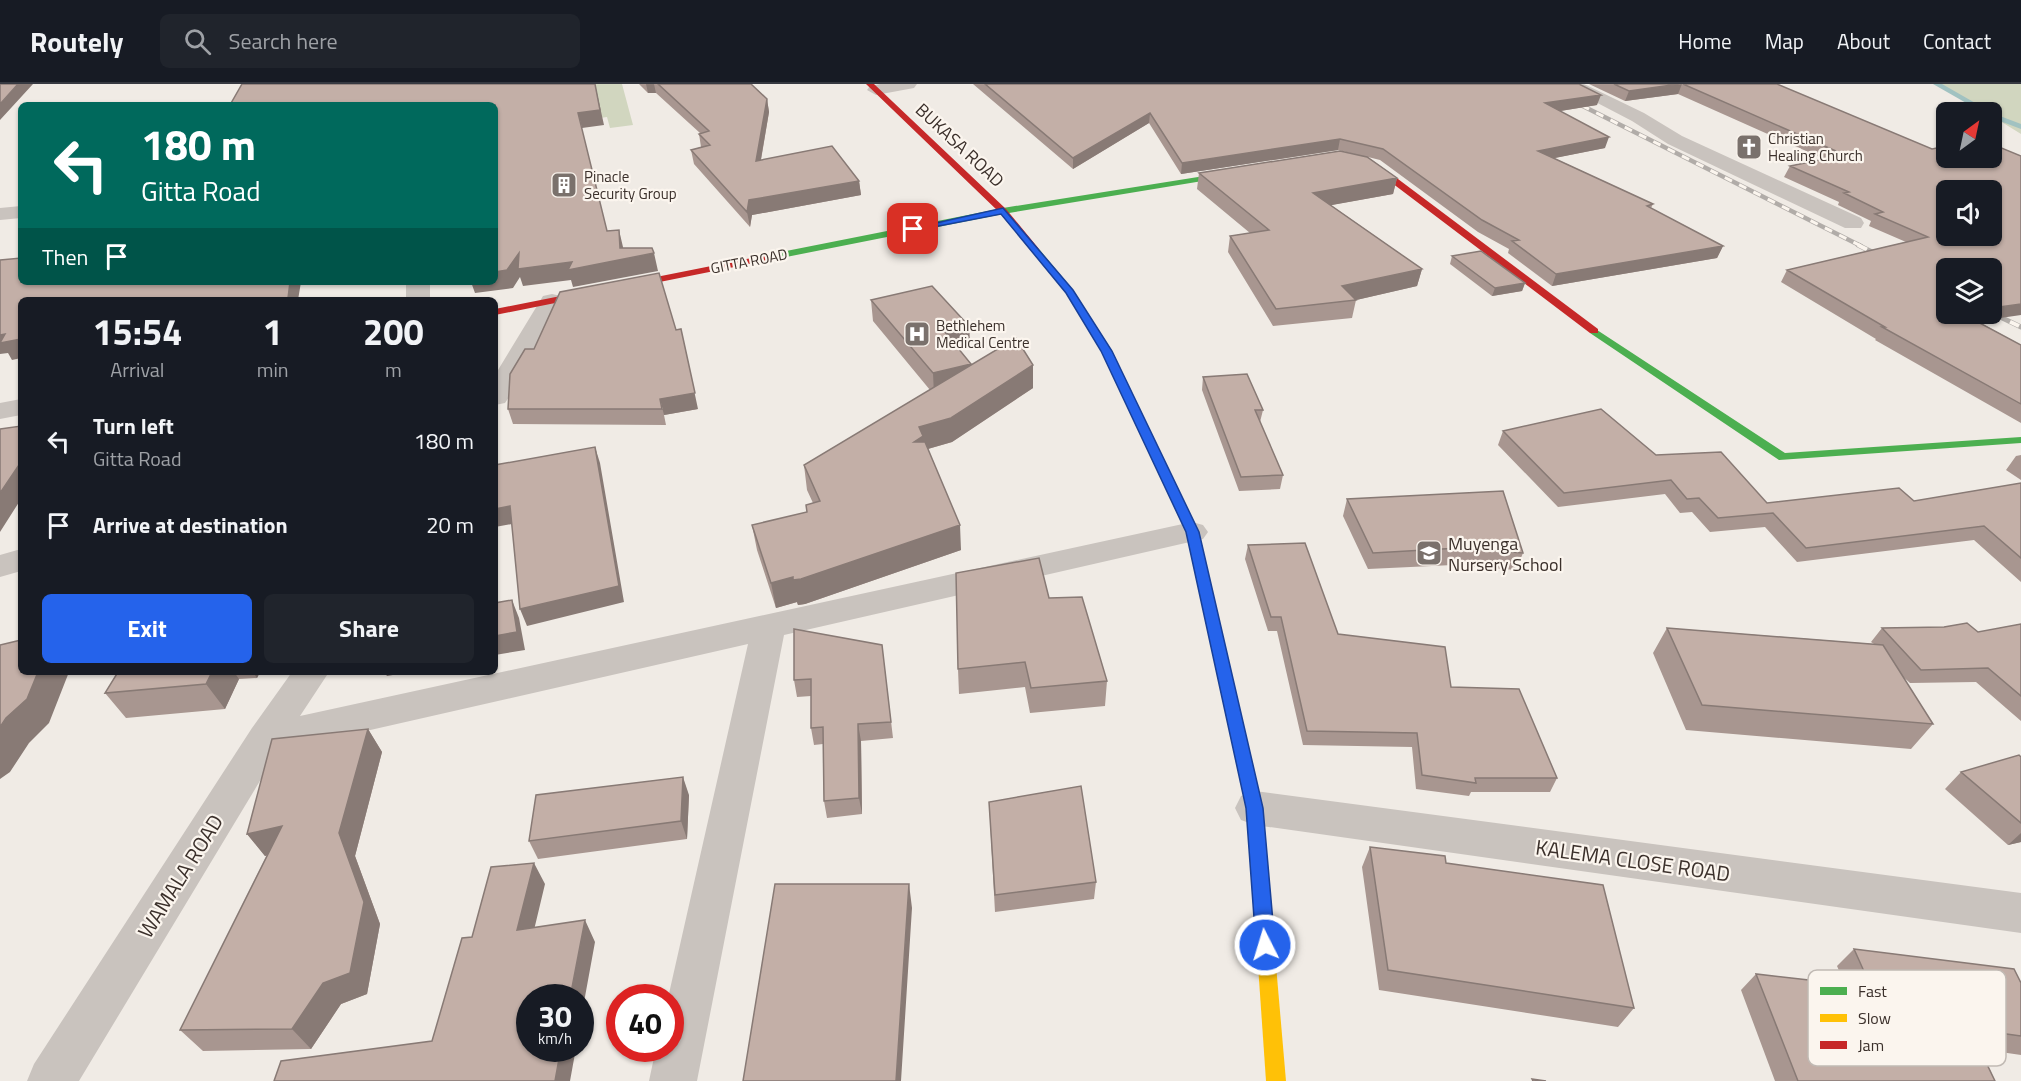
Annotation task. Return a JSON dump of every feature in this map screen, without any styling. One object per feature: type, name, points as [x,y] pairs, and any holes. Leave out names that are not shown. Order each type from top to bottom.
[{"type":"street","points":[[873,87],[908,84]]},
{"type":"street","points":[[1570,84],[1638,117],[1675,140],[1854,223]]},
{"type":"street","name":"BUKASA ROAD","points":[[873,87],[1003,211],[1070,292],[1107,351],[1192,532],[1255,808],[1276,1081]]},
{"type":"street","points":[[1346,159],[1372,166],[1391,178],[1446,222],[1597,333],[1783,457],[2021,440]]},
{"type":"street","name":"GITTA ROAD","points":[[498,311],[1003,211],[1251,171]]},
{"type":"street","points":[[0,214],[18,212]]},
{"type":"street","points":[[498,392],[552,301]]},
{"type":"street","points":[[0,411],[18,408]]},
{"type":"street","points":[[265,739],[1192,532]]},
{"type":"street","points":[[0,566],[18,561]]},
{"type":"street","points":[[673,1081],[769,626]]},
{"type":"street","name":"WAMALA ROAD","points":[[51,1081],[265,739],[309,675]]},
{"type":"street","name":"KALEMA CLOSE ROAD","points":[[1255,808],[2018,919]]},
{"type":"green space","points":[[586,84],[622,84],[633,125],[610,128],[607,117],[592,119]]},
{"type":"green space","points":[[1941,84],[2021,84],[2021,134],[2002,122],[2002,102],[1970,102]]},
{"type":"building","points":[[0,84],[18,84],[0,104]]},
{"type":"building","points":[[242,84],[595,84],[600,110],[578,113],[607,231],[619,230],[620,248],[652,248],[654,253],[568,270],[572,262],[518,269],[519,253],[507,270],[498,272],[498,102],[232,102]]},
{"type":"building","points":[[658,84],[751,84],[767,99],[756,161],[832,146],[859,181],[749,200],[747,212],[691,150],[710,145],[699,134],[709,131]]},
{"type":"building","points":[[985,84],[1579,84],[1601,95],[1545,103],[1609,137],[1538,151],[1653,204],[1647,206],[1723,246],[1556,274],[1512,241],[1519,240],[1482,220],[1383,149],[1340,139],[1182,163],[1150,113],[1073,158]]},
{"type":"building","points":[[1614,84],[1679,84],[1629,91]]},
{"type":"building","points":[[1683,84],[1777,84],[1932,149],[1936,148],[1936,168],[2002,168],[2002,148],[2021,156],[2021,304],[2002,307],[2002,258],[1936,258],[1936,324],[1982,324],[2021,345],[2021,404],[1882,327],[1885,327],[1787,270],[1928,237],[1875,214],[1883,212],[1844,193],[1849,192],[1790,166],[1845,155]]},
{"type":"building","points":[[1340,151],[1367,157],[1397,178],[1313,193],[1422,269],[1342,286],[1356,300],[1276,309],[1230,236],[1269,230],[1199,173]]},
{"type":"building","points":[[1481,251],[1525,283],[1495,288],[1452,256]]},
{"type":"building","points":[[18,258],[18,285],[290,285],[288,297],[18,297],[18,340],[0,343],[5,334],[0,335],[0,260]]},
{"type":"building","points":[[659,273],[676,330],[681,329],[695,393],[660,399],[662,409],[508,409],[510,374],[525,349],[534,349],[560,292]]},
{"type":"building","points":[[932,286],[969,326],[944,331],[971,364],[933,373],[871,300]]},
{"type":"building","points":[[1016,338],[1033,365],[951,418],[919,427],[923,436],[914,442],[925,442],[960,525],[801,579],[793,580],[793,577],[771,583],[752,525],[807,512],[806,505],[820,501],[804,465]]},
{"type":"building","points":[[1247,374],[1263,410],[1255,410],[1283,475],[1241,477],[1203,377]]},
{"type":"building","points":[[1601,409],[1656,455],[1721,452],[1767,503],[1899,488],[1914,501],[2021,483],[2021,558],[1984,526],[1806,548],[1773,513],[1718,518],[1699,498],[1687,499],[1671,480],[1564,493],[1503,431]]},
{"type":"building","points":[[18,426],[18,466],[0,493],[0,429]]},
{"type":"building","points":[[595,447],[619,586],[520,609],[510,506],[498,508],[498,464]]},
{"type":"building","points":[[1503,491],[1523,553],[1459,548],[1373,553],[1347,499]]},
{"type":"building","points":[[1305,543],[1338,634],[1445,647],[1451,687],[1519,689],[1557,778],[1475,778],[1476,783],[1422,775],[1417,733],[1307,731],[1281,617],[1271,617],[1248,545]]},
{"type":"building","points":[[1039,558],[1049,598],[1082,597],[1107,681],[1031,688],[1025,662],[958,669],[956,573]]},
{"type":"building","points":[[512,600],[517,632],[498,635],[498,602]]},
{"type":"building","points":[[1967,623],[1978,632],[2021,624],[2021,696],[1988,668],[1921,670],[1882,628],[1944,627]]},
{"type":"building","points":[[1667,628],[1883,645],[1933,724],[1702,705]]},
{"type":"building","points":[[794,629],[882,645],[891,722],[858,724],[859,798],[824,801],[823,727],[811,728],[811,679],[794,680]]},
{"type":"building","points":[[18,641],[18,675],[37,675],[27,699],[6,718],[0,727],[0,645]]},
{"type":"building","points":[[116,675],[210,675],[206,684],[105,693]]},
{"type":"building","points":[[368,729],[339,833],[364,902],[350,973],[323,983],[292,1029],[180,1030],[282,826],[247,834],[272,739]]},
{"type":"building","points":[[2019,755],[2021,757],[2021,823],[1961,772]]},
{"type":"building","points":[[683,777],[681,821],[529,841],[536,795]]},
{"type":"building","points":[[1081,786],[1096,882],[995,895],[989,802]]},
{"type":"building","points":[[1370,847],[1445,856],[1446,863],[1603,885],[1634,1008],[1388,970]]},
{"type":"building","points":[[534,863],[517,930],[585,920],[573,984],[516,984],[516,1062],[558,1062],[555,1081],[274,1081],[281,1061],[432,1041],[462,938],[472,937],[491,867]]},
{"type":"building","points":[[775,884],[909,884],[896,1081],[743,1081]]},
{"type":"building","points":[[1854,949],[2014,969],[2021,983],[2021,1036],[2006,1034],[2006,970],[1863,970]]},
{"type":"building","points":[[1756,974],[1808,980],[1808,1066],[1988,1066],[1995,1081],[1798,1081]]},
{"type":"waterway","points":[[1937,84],[1969,102]]},
{"type":"waterway","points":[[2002,119],[2021,127]]},
{"type":"railway","points":[[1539,84],[1861,246]]},
{"type":"railway","points":[[1858,245],[1884,258]]},
{"type":"railway","points":[[2002,318],[2021,327]]},
{"type":"traffic: fast","points":[[766,258],[1003,211],[1242,172]]},
{"type":"traffic: fast","points":[[1036,251],[1070,292],[1107,351],[1192,532],[1255,808],[1258,849]]},
{"type":"traffic: fast","points":[[1594,331],[1783,457],[2021,440]]},
{"type":"traffic: slow","points":[[1258,849],[1276,1081]]},
{"type":"traffic: jam","points":[[870,84],[1003,211],[1036,251]]},
{"type":"traffic: jam","points":[[1356,160],[1391,178],[1594,331]]},
{"type":"traffic: jam","points":[[498,311],[766,258]]},
{"type":"place","name":"Christian Healing Church","points":[[1749,147]]},
{"type":"place","name":"Pinacle Security Group","points":[[564,185]]},
{"type":"place","name":"Bethlehem Medical Centre","points":[[917,334]]},
{"type":"place","name":"Muyenga Nursery School","points":[[1429,553]]},
{"type":"route","points":[[913,229],[1003,211],[1070,292],[1107,351],[1192,532],[1255,808],[1265,945]]}]
